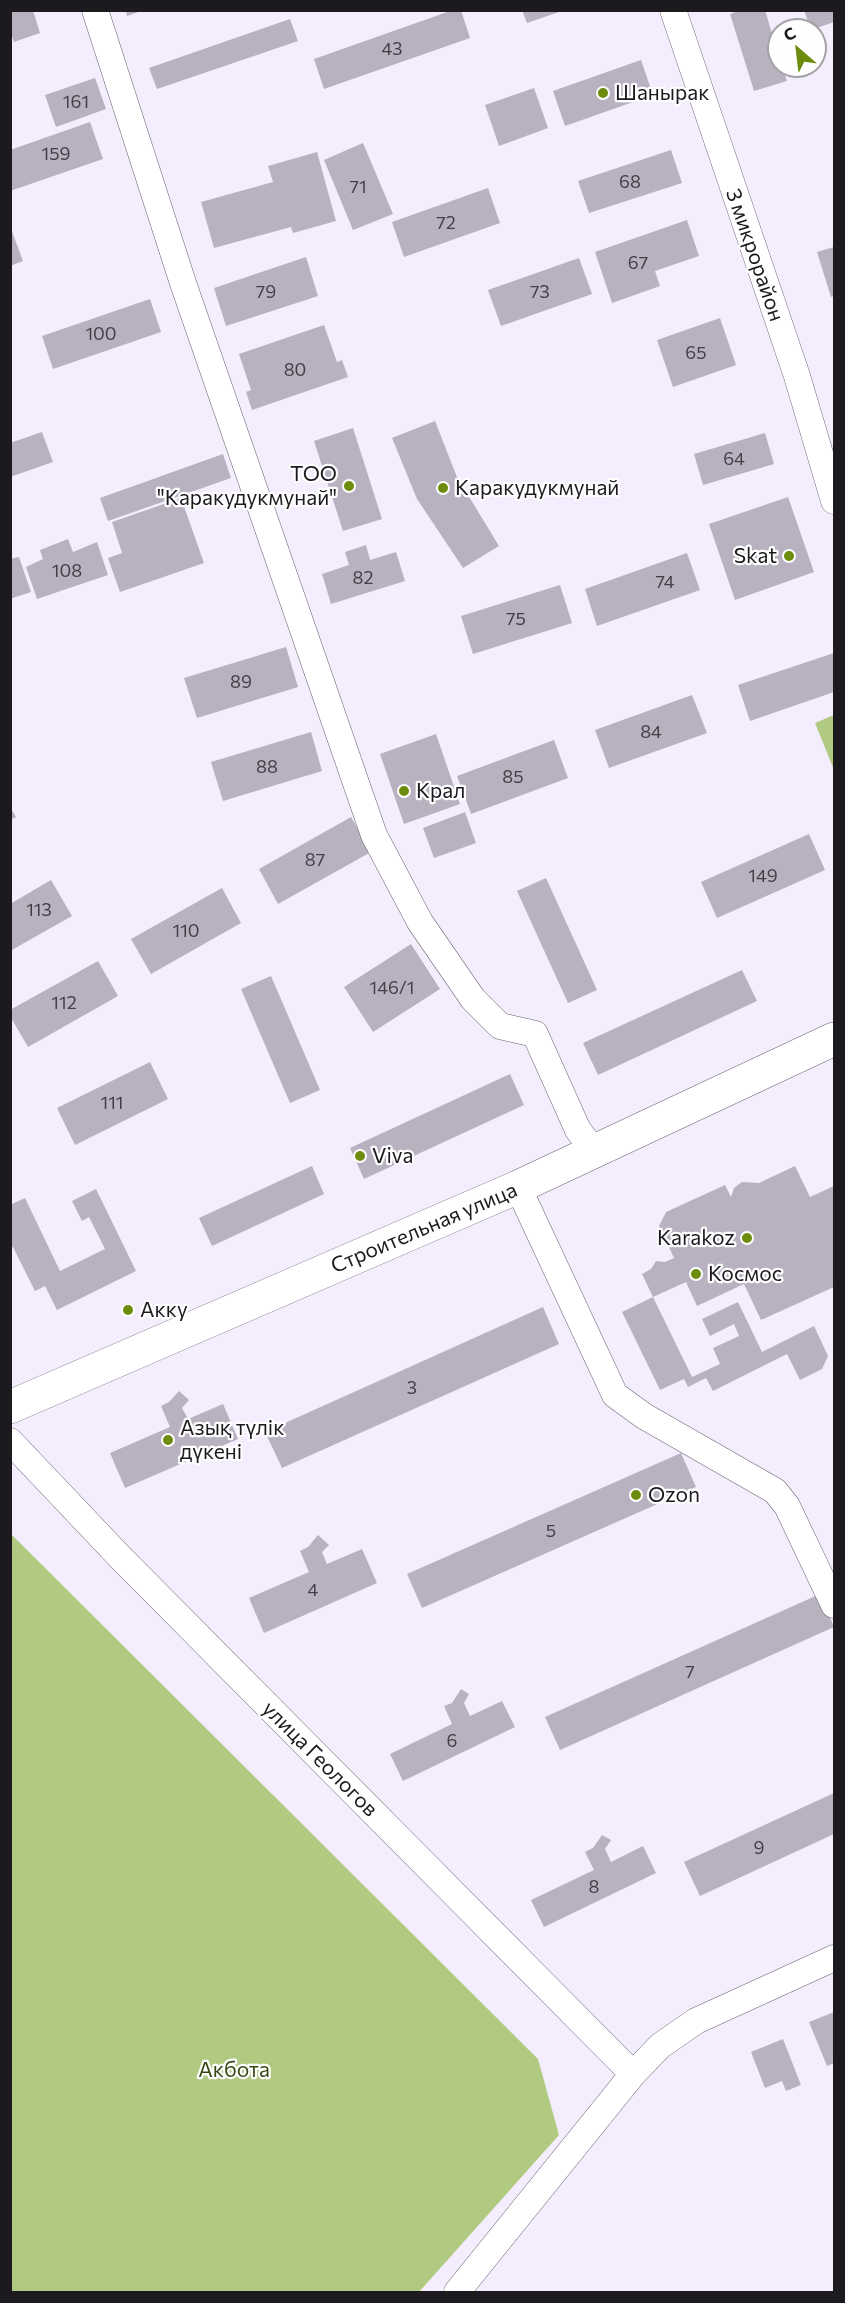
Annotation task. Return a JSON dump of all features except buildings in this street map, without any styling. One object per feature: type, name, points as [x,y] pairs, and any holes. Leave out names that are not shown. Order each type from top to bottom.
[{"type":"main road","name":"Строительная улица","points":[[10,1407],[518,1187],[834,1039]]},
{"type":"street","points":[[95,10],[183,283],[374,835],[420,922],[473,999],[500,1026],[535,1034],[578,1130],[595,1152]]},
{"type":"street","name":"3 микрорайон","points":[[673,10],[797,376],[834,501]]},
{"type":"street","points":[[518,1187],[615,1395],[644,1416],[775,1491],[787,1506],[834,1605]]},
{"type":"street","name":"улица Геологов","points":[[10,1441],[127,1564],[633,2074]]},
{"type":"street","points":[[457,2292],[633,2074],[660,2046],[696,2021],[834,1958]]},
{"type":"green space","points":[[834,715],[834,770],[815,723]]},
{"type":"green space","name":"Акбота","points":[[10,1533],[538,2059],[559,2135],[419,2292],[11,2292]]},
{"type":"place","name":"Шанырак","points":[[603,93]]},
{"type":"place","name":"ТОО \"Каракудукмунай\"","points":[[349,486]]},
{"type":"place","name":"Каракудукмунай","points":[[443,488]]},
{"type":"place","name":"Skat","points":[[789,556]]},
{"type":"place","name":"Крал","points":[[404,791]]},
{"type":"place","name":"Viva","points":[[360,1156]]},
{"type":"place","name":"Кarakoz","points":[[747,1238]]},
{"type":"place","name":"Космос","points":[[696,1274]]},
{"type":"place","name":"Акку","points":[[128,1310]]},
{"type":"place","name":"Азық түлік дүкені","points":[[168,1440]]},
{"type":"place","name":"Ozon","points":[[636,1495]]}]
